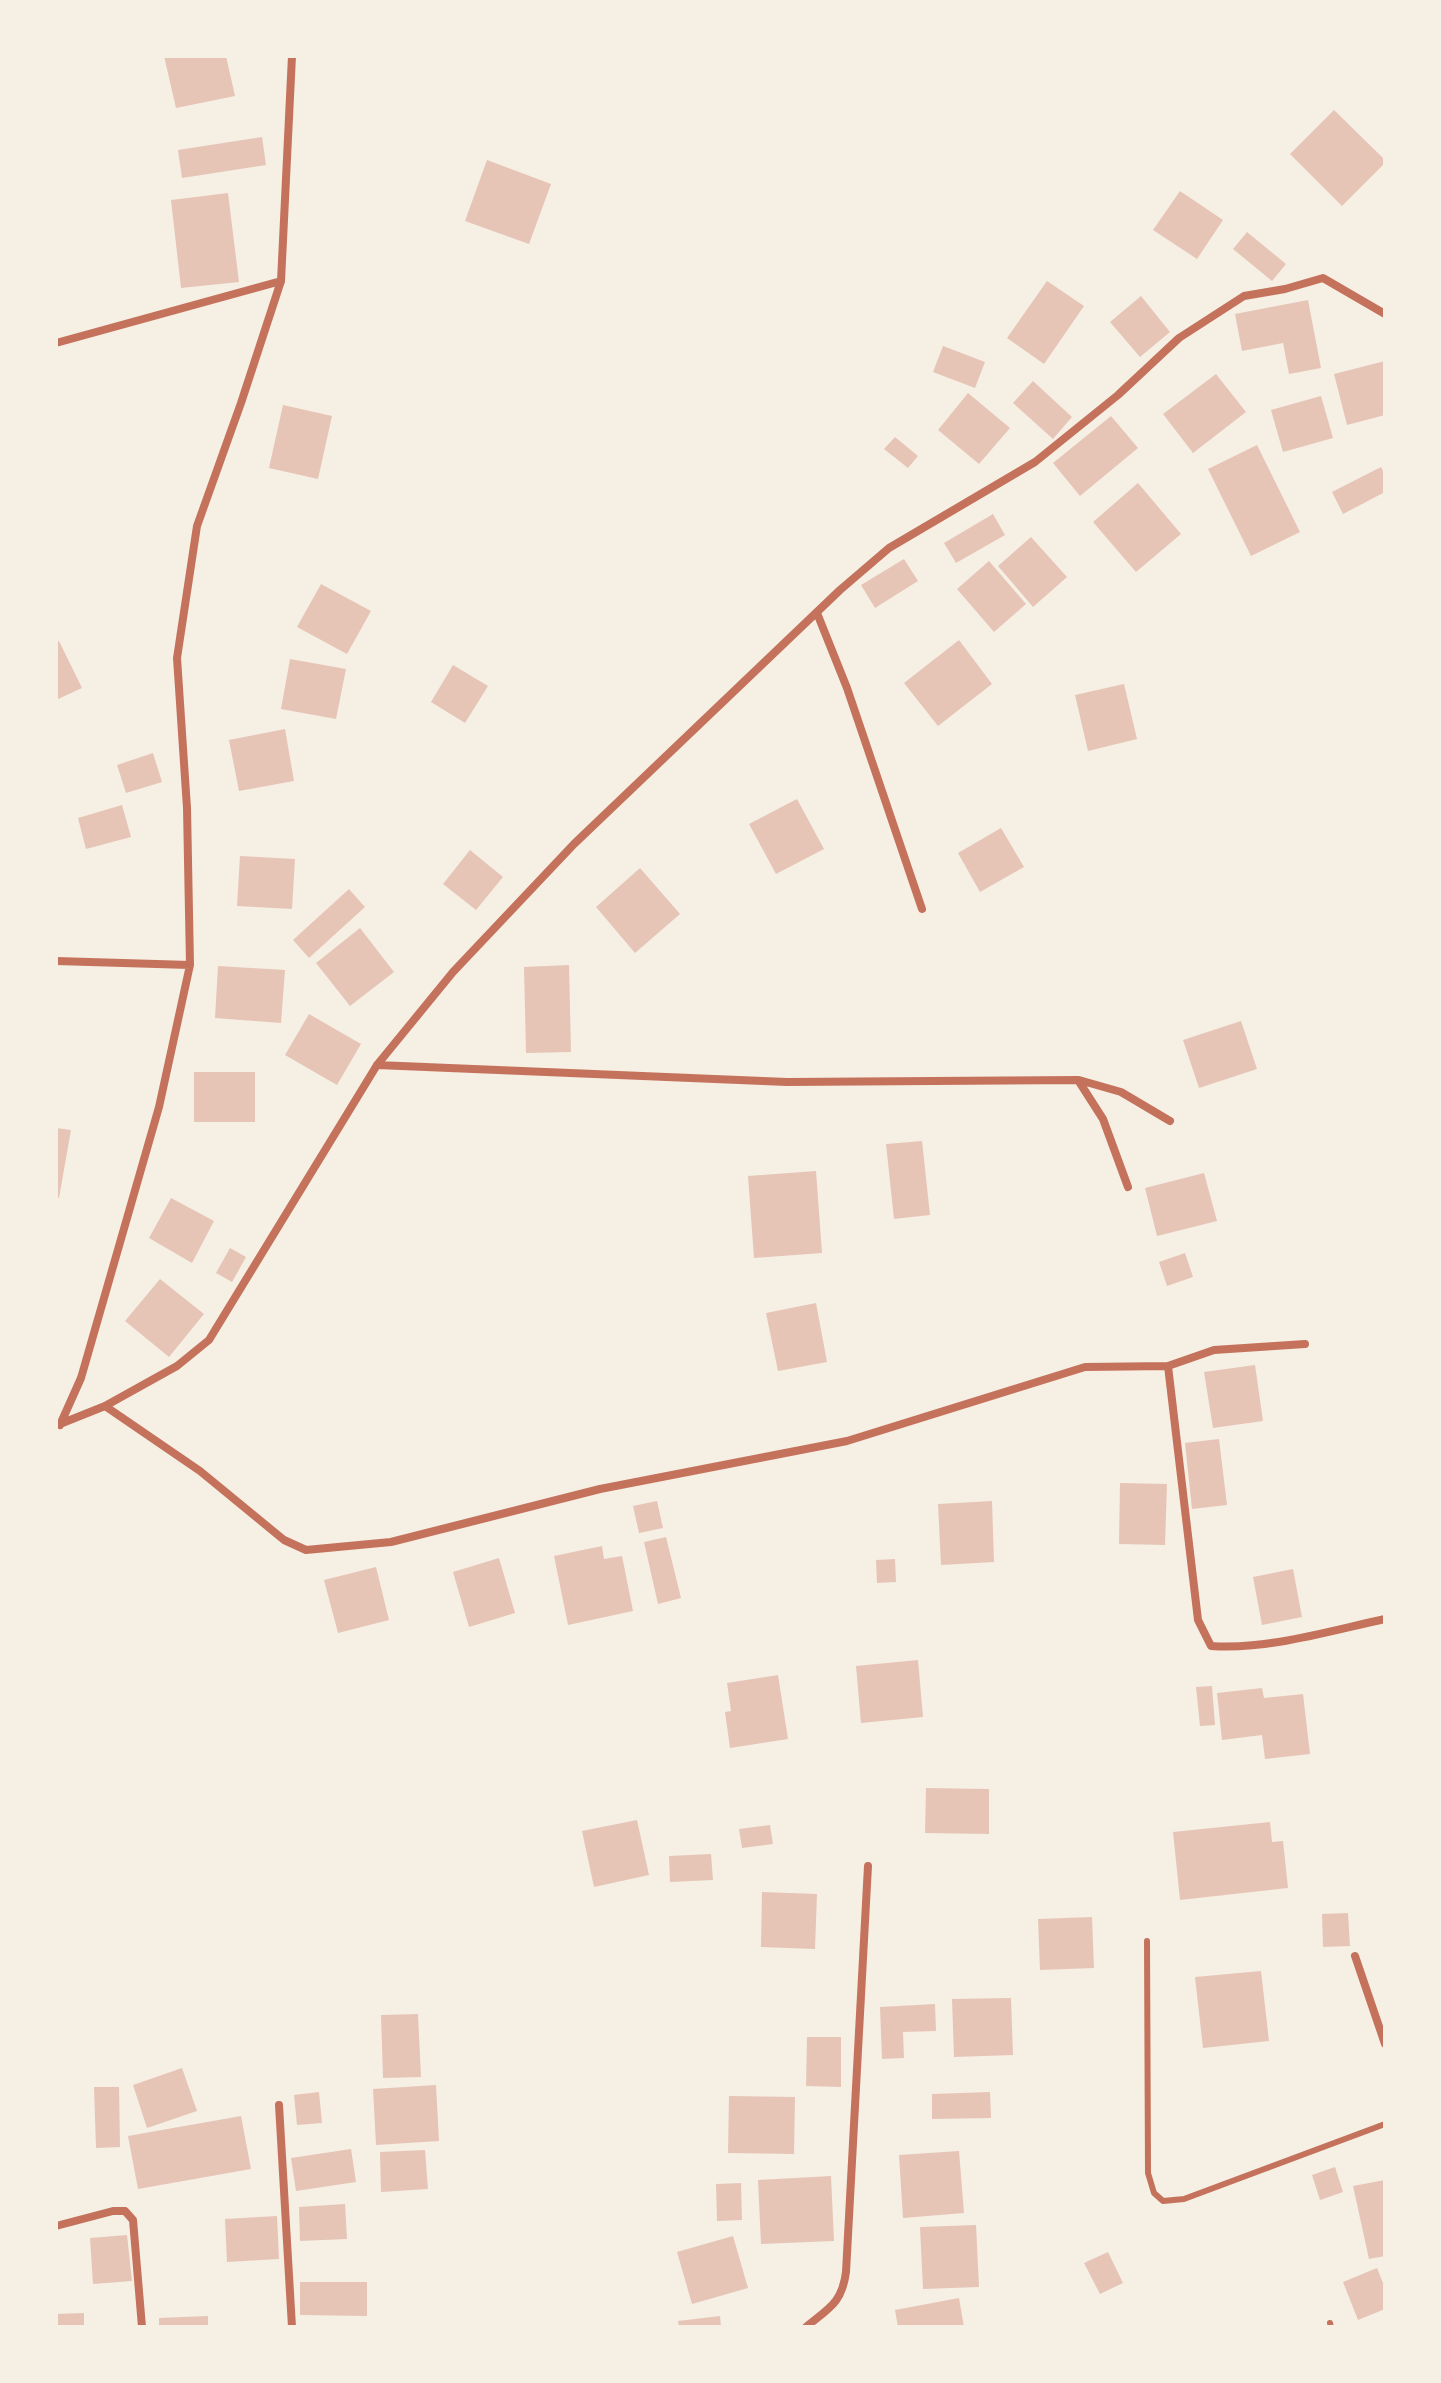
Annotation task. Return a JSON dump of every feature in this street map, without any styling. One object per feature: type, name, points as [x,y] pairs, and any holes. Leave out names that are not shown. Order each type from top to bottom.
[{"type":"street","points":[[58,1426],[81,1378],[159,1107],[190,965],[187,808],[177,658],[197,526],[281,281],[292,56]]},
{"type":"street","points":[[58,1426],[105,1406],[177,1366],[209,1340],[377,1065],[453,972],[574,844],[889,548],[1035,462],[1118,395],[1179,338],[1244,296],[1323,278],[1385,314]]},
{"type":"street","points":[[56,343],[281,281]]},
{"type":"street","points":[[817,613],[847,688],[922,909]]},
{"type":"street","points":[[56,961],[190,965]]},
{"type":"street","points":[[377,1065],[787,1082],[1078,1080],[1121,1092],[1170,1121]]},
{"type":"street","points":[[1078,1080],[1103,1119],[1128,1187]]},
{"type":"street","points":[[105,1406],[200,1471],[284,1540],[306,1550],[391,1542],[600,1489],[847,1441],[1085,1367],[1168,1366],[1214,1350],[1305,1344]]},
{"type":"street","points":[[1168,1366],[1198,1620],[1211,1646],[1231,1648],[1291,1639],[1385,1619]]},
{"type":"street","points":[[806,2327],[834,2304],[843,2291],[846,2272],[868,1866]]},
{"type":"street","points":[[1355,1956],[1385,2044]]},
{"type":"street","points":[[279,2105],[292,2327]]},
{"type":"street","points":[[56,2226],[113,2211],[125,2211],[133,2220],[142,2327]]},
{"type":"lane","points":[[1147,1941],[1148,2173],[1154,2193],[1163,2201],[1184,2199],[1385,2124]]},
{"type":"building","points":[[164,56],[226,56],[235,96],[176,108]]},
{"type":"building","points":[[1334,110],[1385,160],[1342,206],[1290,154]]},
{"type":"building","points":[[262,137],[266,165],[182,178],[178,150]]},
{"type":"building","points":[[487,160],[551,184],[529,244],[465,221]]},
{"type":"building","points":[[1180,191],[1223,220],[1197,259],[1153,230]]},
{"type":"building","points":[[228,193],[239,282],[181,288],[171,200]]},
{"type":"building","points":[[1247,232],[1286,264],[1272,281],[1233,249]]},
{"type":"building","points":[[1047,281],[1084,306],[1044,364],[1007,338]]},
{"type":"building","points":[[1141,296],[1170,332],[1140,357],[1110,322]]},
{"type":"building","points":[[1308,300],[1321,368],[1289,374],[1283,343],[1242,351],[1235,314]]},
{"type":"building","points":[[943,346],[985,362],[975,388],[933,372]]},
{"type":"building","points":[[1385,361],[1385,415],[1347,425],[1334,374]]},
{"type":"building","points":[[1216,374],[1246,412],[1193,453],[1163,414]]},
{"type":"building","points":[[1033,381],[1072,417],[1053,439],[1013,403]]},
{"type":"building","points":[[968,393],[1010,428],[979,464],[938,430]]},
{"type":"building","points":[[1321,396],[1333,438],[1283,452],[1271,410]]},
{"type":"building","points":[[283,405],[332,416],[318,479],[269,468]]},
{"type":"building","points":[[1111,416],[1138,448],[1080,496],[1053,463]]},
{"type":"building","points":[[895,437],[918,456],[908,468],[884,449]]},
{"type":"building","points":[[1257,445],[1300,532],[1251,556],[1208,469]]},
{"type":"building","points":[[1381,467],[1385,475],[1385,492],[1343,514],[1332,492]]},
{"type":"building","points":[[1138,483],[1181,534],[1136,572],[1093,522]]},
{"type":"building","points":[[993,514],[1005,535],[956,563],[944,543]]},
{"type":"building","points":[[1031,537],[1067,577],[1033,607],[998,566]]},
{"type":"building","points":[[904,559],[918,581],[875,608],[861,585]]},
{"type":"building","points":[[989,561],[1026,604],[994,632],[957,589]]},
{"type":"building","points":[[321,584],[371,611],[347,654],[297,627]]},
{"type":"building","points":[[959,640],[992,684],[938,726],[904,683]]},
{"type":"building","points":[[59,641],[82,688],[56,700],[56,642]]},
{"type":"building","points":[[290,659],[346,669],[336,719],[281,709]]},
{"type":"building","points":[[453,665],[488,686],[465,723],[431,702]]},
{"type":"building","points":[[1124,684],[1137,739],[1088,751],[1075,695]]},
{"type":"building","points":[[285,729],[294,781],[239,791],[229,740]]},
{"type":"building","points":[[153,753],[162,782],[126,793],[117,765]]},
{"type":"building","points":[[797,799],[824,849],[776,874],[749,824]]},
{"type":"building","points":[[122,805],[131,837],[86,849],[78,818]]},
{"type":"building","points":[[1001,828],[1024,867],[980,892],[958,853]]},
{"type":"building","points":[[470,850],[503,877],[476,910],[443,884]]},
{"type":"building","points":[[240,856],[295,859],[292,909],[237,906]]},
{"type":"building","points":[[640,868],[680,914],[635,953],[596,907]]},
{"type":"building","points":[[349,889],[365,907],[309,958],[293,940]]},
{"type":"building","points":[[360,928],[394,972],[350,1006],[316,963]]},
{"type":"building","points":[[569,965],[571,1052],[526,1053],[524,967]]},
{"type":"building","points":[[218,966],[285,970],[281,1023],[215,1018]]},
{"type":"building","points":[[309,1014],[361,1044],[337,1085],[285,1055]]},
{"type":"building","points":[[1241,1021],[1257,1069],[1199,1088],[1183,1040]]},
{"type":"building","points":[[194,1072],[255,1072],[255,1122],[194,1122]]},
{"type":"building","points":[[56,1128],[71,1130],[59,1198],[56,1197]]},
{"type":"building","points":[[922,1141],[930,1215],[894,1219],[886,1144]]},
{"type":"building","points":[[816,1171],[822,1253],[754,1258],[748,1176]]},
{"type":"building","points":[[1204,1173],[1217,1221],[1157,1236],[1145,1188]]},
{"type":"building","points":[[171,1198],[214,1221],[192,1263],[149,1238]]},
{"type":"building","points":[[230,1248],[246,1257],[232,1282],[216,1273]]},
{"type":"building","points":[[1185,1253],[1193,1277],[1167,1286],[1159,1262]]},
{"type":"building","points":[[160,1279],[204,1314],[169,1357],[125,1321]]},
{"type":"building","points":[[816,1303],[827,1362],[778,1371],[766,1313]]},
{"type":"building","points":[[1255,1365],[1263,1421],[1213,1428],[1204,1372]]},
{"type":"building","points":[[1219,1439],[1227,1505],[1192,1509],[1185,1443]]},
{"type":"building","points":[[1120,1483],[1167,1484],[1165,1545],[1119,1544]]},
{"type":"building","points":[[657,1501],[663,1528],[639,1533],[633,1506]]},
{"type":"building","points":[[992,1501],[994,1562],[941,1565],[938,1504]]},
{"type":"building","points":[[666,1537],[681,1598],[658,1604],[644,1542]]},
{"type":"building","points":[[602,1546],[604,1559],[622,1556],[633,1611],[568,1625],[554,1556]]},
{"type":"building","points":[[499,1558],[515,1613],[469,1627],[453,1572]]},
{"type":"building","points":[[895,1559],[896,1582],[877,1583],[876,1560]]},
{"type":"building","points":[[376,1567],[389,1620],[338,1633],[324,1580]]},
{"type":"building","points":[[1293,1569],[1302,1617],[1262,1625],[1253,1577]]},
{"type":"building","points":[[918,1660],[923,1717],[861,1723],[856,1666]]},
{"type":"building","points":[[778,1675],[788,1739],[730,1748],[725,1712],[731,1711],[727,1683]]},
{"type":"building","points":[[1212,1686],[1215,1725],[1200,1726],[1196,1687]]},
{"type":"building","points":[[1262,1688],[1264,1698],[1303,1694],[1310,1754],[1265,1759],[1262,1735],[1222,1740],[1217,1693]]},
{"type":"building","points":[[926,1788],[989,1789],[989,1834],[925,1833]]},
{"type":"building","points":[[637,1820],[649,1875],[594,1887],[582,1831]]},
{"type":"building","points":[[1270,1822],[1272,1842],[1283,1841],[1288,1888],[1180,1900],[1173,1832]]},
{"type":"building","points":[[770,1825],[773,1844],[742,1848],[739,1829]]},
{"type":"building","points":[[711,1854],[713,1880],[670,1882],[669,1856]]},
{"type":"building","points":[[762,1892],[817,1894],[815,1949],[761,1947]]},
{"type":"building","points":[[1348,1913],[1350,1946],[1323,1947],[1322,1914]]},
{"type":"building","points":[[1092,1917],[1094,1968],[1040,1970],[1038,1919]]},
{"type":"building","points":[[1261,1971],[1269,2041],[1203,2048],[1195,1977]]},
{"type":"building","points":[[1011,1998],[1013,2055],[954,2057],[952,1999]]},
{"type":"building","points":[[935,2004],[936,2031],[903,2032],[904,2058],[882,2059],[880,2007]]},
{"type":"building","points":[[418,2014],[421,2077],[383,2078],[381,2015]]},
{"type":"building","points":[[807,2037],[841,2037],[841,2087],[806,2086]]},
{"type":"building","points":[[182,2068],[197,2111],[147,2128],[133,2085]]},
{"type":"building","points":[[436,2085],[439,2141],[376,2145],[373,2089]]},
{"type":"building","points":[[94,2087],[119,2087],[120,2147],[96,2148]]},
{"type":"building","points":[[319,2092],[322,2123],[297,2125],[294,2095]]},
{"type":"building","points":[[990,2092],[991,2118],[932,2119],[932,2094]]},
{"type":"building","points":[[729,2096],[795,2097],[794,2154],[728,2153]]},
{"type":"building","points":[[241,2116],[251,2169],[138,2189],[128,2136]]},
{"type":"building","points":[[351,2149],[356,2182],[296,2191],[291,2158]]},
{"type":"building","points":[[425,2150],[428,2189],[381,2192],[380,2152]]},
{"type":"building","points":[[959,2151],[964,2213],[903,2218],[899,2155]]},
{"type":"building","points":[[1335,2167],[1343,2192],[1320,2200],[1312,2175]]},
{"type":"building","points":[[831,2176],[834,2241],[761,2244],[758,2180]]},
{"type":"building","points":[[1385,2180],[1385,2256],[1369,2259],[1353,2186]]},
{"type":"building","points":[[741,2183],[742,2220],[717,2221],[716,2184]]},
{"type":"building","points":[[345,2204],[347,2239],[300,2241],[299,2207]]},
{"type":"building","points":[[277,2216],[279,2259],[227,2262],[225,2219]]},
{"type":"building","points":[[976,2225],[979,2287],[923,2289],[920,2227]]},
{"type":"building","points":[[127,2235],[132,2281],[93,2284],[90,2238]]},
{"type":"building","points":[[733,2236],[748,2288],[692,2304],[677,2252]]},
{"type":"building","points":[[1108,2252],[1123,2283],[1100,2294],[1084,2263]]},
{"type":"building","points":[[1377,2268],[1385,2288],[1385,2309],[1358,2320],[1343,2282]]},
{"type":"building","points":[[300,2282],[367,2282],[367,2316],[300,2315]]},
{"type":"building","points":[[959,2298],[964,2327],[898,2327],[895,2310]]},
{"type":"building","points":[[84,2313],[84,2327],[56,2327],[56,2314]]},
{"type":"building","points":[[208,2316],[208,2327],[159,2327],[159,2318]]},
{"type":"building","points":[[720,2316],[721,2327],[679,2327],[678,2321]]}]
